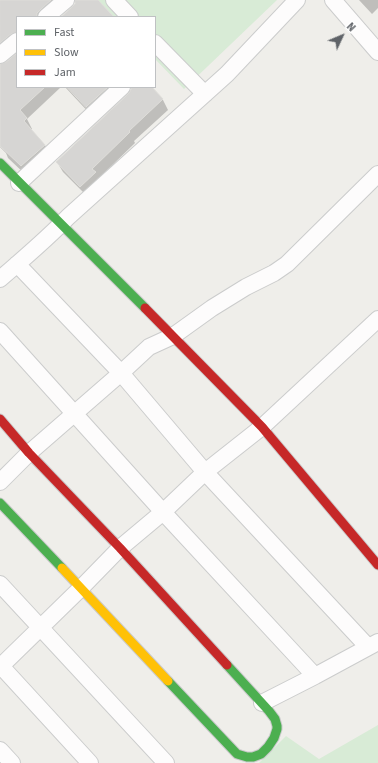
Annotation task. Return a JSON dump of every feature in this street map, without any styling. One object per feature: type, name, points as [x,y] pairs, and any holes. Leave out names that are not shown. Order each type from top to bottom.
[{"type":"street","points":[[47,16],[66,0]]},
{"type":"street","points":[[114,0],[129,16]]},
{"type":"street","points":[[0,279],[227,74],[297,0]]},
{"type":"street","points":[[333,0],[378,52]]},
{"type":"street","points":[[0,55],[16,42]]},
{"type":"street","points":[[157,50],[205,94]]},
{"type":"street","points":[[18,183],[121,88]]},
{"type":"street","points":[[0,163],[18,183],[173,336],[262,428],[378,565]]},
{"type":"street","points":[[0,482],[28,453],[121,374],[148,347],[173,336],[212,308],[287,264],[378,174]]},
{"type":"street","points":[[18,264],[121,374],[205,472],[373,644],[315,676],[262,702]]},
{"type":"street","points":[[90,763],[0,666],[120,548],[163,512],[205,472],[262,428],[378,319]]},
{"type":"street","points":[[0,331],[163,512],[315,676]]},
{"type":"street","points":[[0,419],[28,453],[120,548],[262,702],[273,716],[277,727],[276,735],[268,747],[259,756],[249,757],[236,754],[0,503]]},
{"type":"street","points":[[0,584],[166,763]]},
{"type":"street","points":[[0,750],[12,763]]},
{"type":"green space","points":[[98,0],[277,0],[184,89],[156,60],[156,16],[113,16]]},
{"type":"green space","points":[[378,725],[378,763],[259,763],[286,736],[319,759]]},
{"type":"building","points":[[0,0],[51,0],[37,13],[37,16],[16,16],[16,32],[11,34],[0,43]]},
{"type":"building","points":[[75,0],[98,0],[113,16],[62,16],[75,4]]},
{"type":"building","points":[[16,54],[16,88],[44,88],[20,110],[27,118],[24,121],[45,145],[21,166],[0,146],[0,64],[6,62]]},
{"type":"building","points":[[68,88],[107,88],[86,107]]},
{"type":"building","points":[[131,88],[153,88],[163,99],[92,169],[96,172],[80,187],[56,162],[131,90]]},
{"type":"traffic: fast","points":[[0,163],[145,308]]},
{"type":"traffic: fast","points":[[0,503],[62,568]]},
{"type":"traffic: fast","points":[[168,681],[237,754],[253,757],[261,754],[268,747],[274,738],[277,726],[275,719],[269,711],[227,665]]},
{"type":"traffic: slow","points":[[62,568],[168,681]]},
{"type":"traffic: jam","points":[[145,308],[262,427],[378,565]]},
{"type":"traffic: jam","points":[[0,419],[29,453],[120,548],[227,665]]}]
